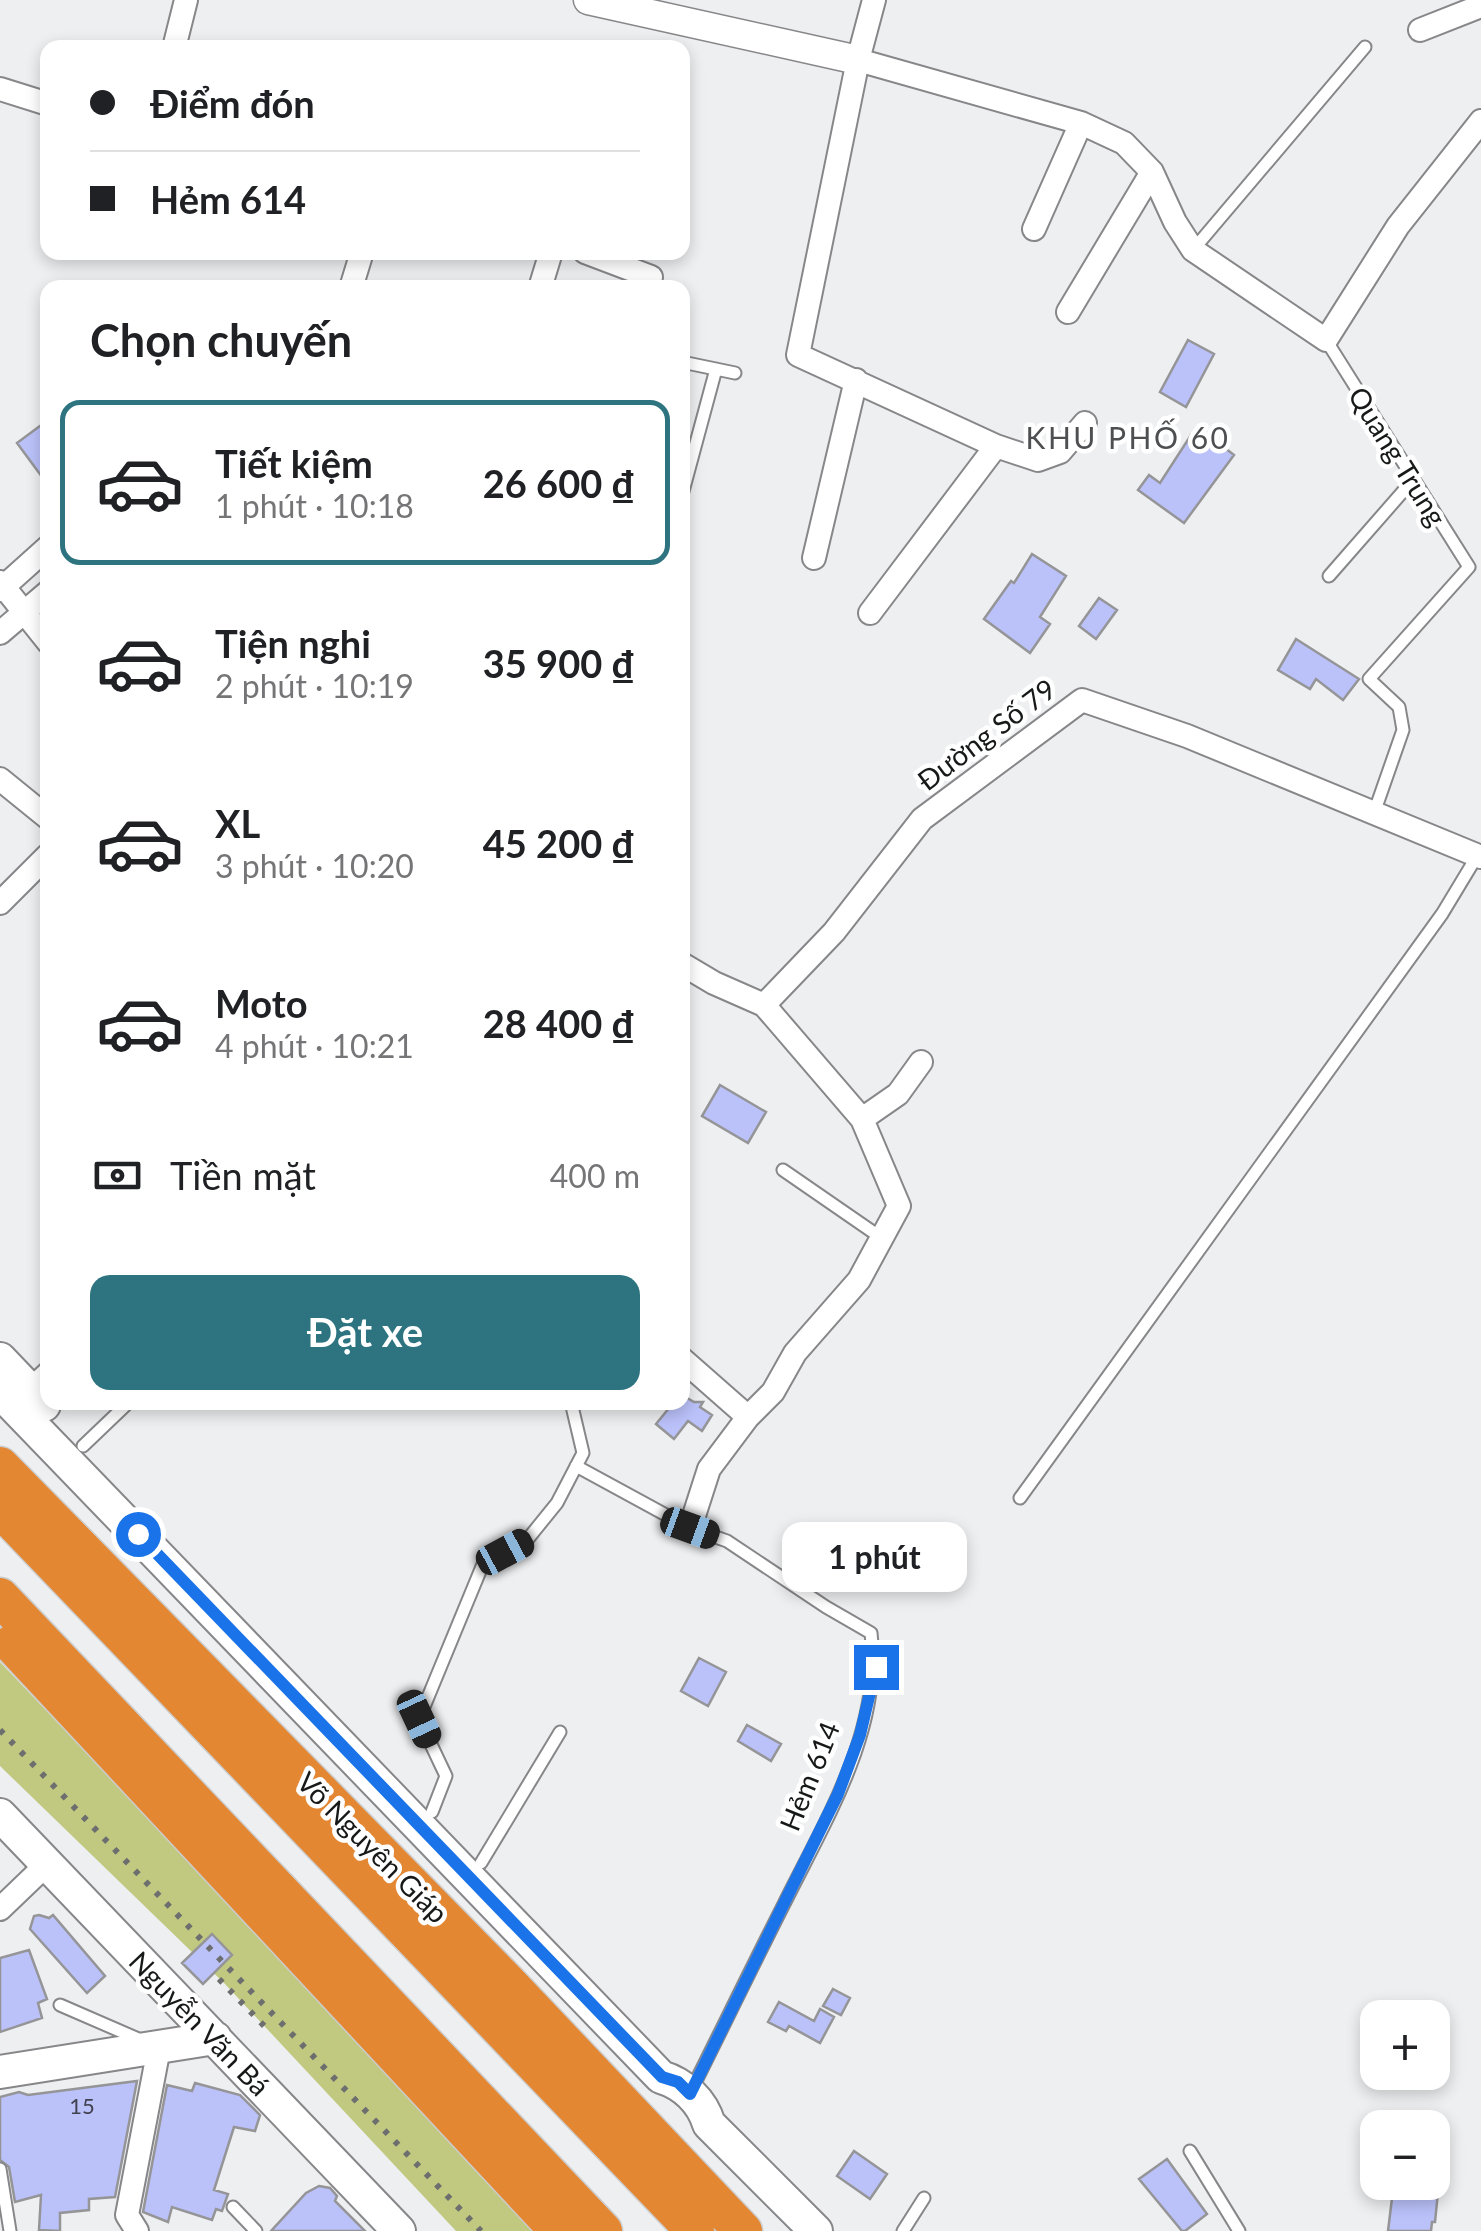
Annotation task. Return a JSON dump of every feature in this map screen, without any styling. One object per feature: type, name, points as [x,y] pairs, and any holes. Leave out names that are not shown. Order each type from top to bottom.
[{"type":"highway","name":"Võ Nguyên Giáp","points":[[0,1466],[506,1982],[743,2231]]},
{"type":"highway","name":"Võ Nguyên Giáp","points":[[0,1508],[695,2231]]},
{"type":"highway","points":[[0,1597],[603,2231]]},
{"type":"highway","points":[[0,1630],[558,2231]]},
{"type":"main road","points":[[0,1360],[25,1381]]},
{"type":"main road","points":[[51,1410],[670,2061],[709,2124],[816,2231]]},
{"type":"main road","points":[[52,1410],[662,2077],[726,2118],[841,2231]]},
{"type":"main road","name":"Nguyễn Văn Bá","points":[[0,1816],[214,2038],[386,2227]]},
{"type":"main road","points":[[0,2072],[214,2038]]},
{"type":"street","points":[[176,40],[186,0]]},
{"type":"street","points":[[588,0],[671,10],[1081,123],[1124,144],[1152,172],[1192,250],[1326,340],[1398,226],[1481,121]]},
{"type":"street","points":[[874,0],[858,60],[798,355],[996,446],[1038,460],[1060,452],[1084,422]]},
{"type":"street","points":[[1420,30],[1474,10]]},
{"type":"street","points":[[0,89],[40,102]]},
{"type":"street","points":[[1034,228],[1081,123]]},
{"type":"street","points":[[1068,312],[1152,172]]},
{"type":"street","points":[[601,260],[645,280]]},
{"type":"street","points":[[814,558],[856,380]]},
{"type":"street","points":[[870,613],[996,446]]},
{"type":"street","points":[[40,554],[1,587],[40,632]]},
{"type":"street","points":[[0,633],[40,599]]},
{"type":"street","name":"Đường Số 79","points":[[764,1005],[834,932],[922,819],[1082,700],[1186,736],[1479,856]]},
{"type":"street","points":[[0,779],[40,812]]},
{"type":"street","points":[[0,903],[40,863]]},
{"type":"street","points":[[690,969],[764,1005],[862,1120],[898,1206],[859,1280],[795,1352],[773,1392],[748,1417],[710,1469],[690,1528]]},
{"type":"street","points":[[862,1120],[898,1094],[920,1062]]},
{"type":"street","points":[[690,1366],[748,1417]]},
{"type":"street","points":[[0,1909],[47,1864]]},
{"type":"street","points":[[137,2231],[128,2216],[159,2048]]},
{"type":"lane","points":[[1192,250],[1364,47]]},
{"type":"lane","name":"Quang Trung","points":[[1326,340],[1469,567]]},
{"type":"lane","points":[[690,364],[735,373]]},
{"type":"lane","points":[[690,465],[716,369]]},
{"type":"lane","points":[[1329,576],[1413,480]]},
{"type":"lane","points":[[1374,814],[1403,730],[1399,707],[1368,679],[1469,567],[1481,575]]},
{"type":"lane","points":[[1020,1498],[1442,914],[1479,856]]},
{"type":"lane","points":[[783,1170],[883,1239]]},
{"type":"lane","points":[[83,1446],[121,1410]]},
{"type":"lane","points":[[432,1812],[446,1776],[419,1719],[483,1564],[528,1540],[557,1503],[584,1453],[573,1410]]},
{"type":"lane","name":"Hẻm 614","points":[[576,1466],[690,1528],[728,1541],[826,1607],[871,1632],[876,1667],[860,1735],[838,1794],[690,2095]]},
{"type":"lane","points":[[482,1863],[560,1732]]},
{"type":"lane","points":[[60,2005],[159,2048]]},
{"type":"lane","points":[[1190,2151],[1240,2231]]},
{"type":"lane","points":[[0,2169],[10,2231]]},
{"type":"lane","points":[[903,2231],[924,2198]]},
{"type":"lane","points":[[233,2208],[256,2231]]},
{"type":"green space","points":[[0,1662],[541,2231],[456,2231],[225,1984],[0,1766]]},
{"type":"building","points":[[1188,340],[1214,354],[1186,407],[1160,392]]},
{"type":"building","points":[[40,426],[40,474],[17,443]]},
{"type":"building","points":[[1191,435],[1216,451],[1221,445],[1234,455],[1184,523],[1138,490],[1149,475],[1160,483]]},
{"type":"building","points":[[1032,554],[1066,576],[1040,617],[1050,624],[1030,653],[984,619]]},
{"type":"building","points":[[1099,598],[1117,610],[1096,639],[1079,626]]},
{"type":"building","points":[[1296,639],[1359,679],[1343,700],[1316,679],[1310,689],[1278,670]]},
{"type":"building","points":[[720,1085],[766,1112],[748,1143],[702,1116]]},
{"type":"building","points":[[690,1400],[703,1402],[700,1407],[712,1415],[702,1431],[688,1421],[674,1439],[656,1424],[667,1410],[690,1410]]},
{"type":"building","points":[[699,1658],[726,1672],[708,1706],[681,1691]]},
{"type":"building","points":[[747,1725],[781,1744],[771,1761],[738,1741]]},
{"type":"building","points":[[53,1915],[105,1976],[87,1993],[30,1929],[34,1916]]},
{"type":"building","points":[[212,1934],[232,1955],[203,1984],[182,1963]]},
{"type":"building","points":[[29,1950],[47,1999],[38,2003],[42,2018],[0,2032],[0,1958]]},
{"type":"building","points":[[833,1989],[850,1998],[841,2015],[823,2006]]},
{"type":"building","points":[[779,2002],[814,2021],[820,2009],[834,2017],[820,2043],[789,2026],[786,2031],[768,2022]]},
{"type":"building","points":[[137,2081],[115,2197],[89,2199],[89,2210],[60,2213],[60,2231],[39,2230],[41,2195],[15,2202],[9,2167],[0,2160],[0,2097]]},
{"type":"building","points":[[195,2083],[240,2095],[260,2115],[255,2131],[234,2127],[214,2190],[228,2194],[222,2211],[216,2209],[212,2220],[172,2207],[168,2222],[143,2212],[167,2085],[192,2091]]},
{"type":"building","points":[[854,2151],[887,2174],[870,2199],[837,2176]]},
{"type":"building","points":[[1167,2159],[1207,2214],[1185,2231],[1139,2179]]},
{"type":"building","points":[[319,2186],[330,2188],[337,2196],[335,2201],[365,2231],[271,2231],[306,2193]]},
{"type":"building","points":[[1392,2200],[1437,2200],[1431,2231],[1388,2231]]},
{"type":"railway","points":[[0,1730],[481,2231]]},
{"type":"railway","points":[[219,1979],[271,2033]]},
{"type":"district","name":"KHU PHỐ 60","points":[[1128,437]]},
{"type":"route","points":[[138,1534],[662,2077],[678,2082],[690,2094],[838,1794],[860,1735],[876,1667]]}]
